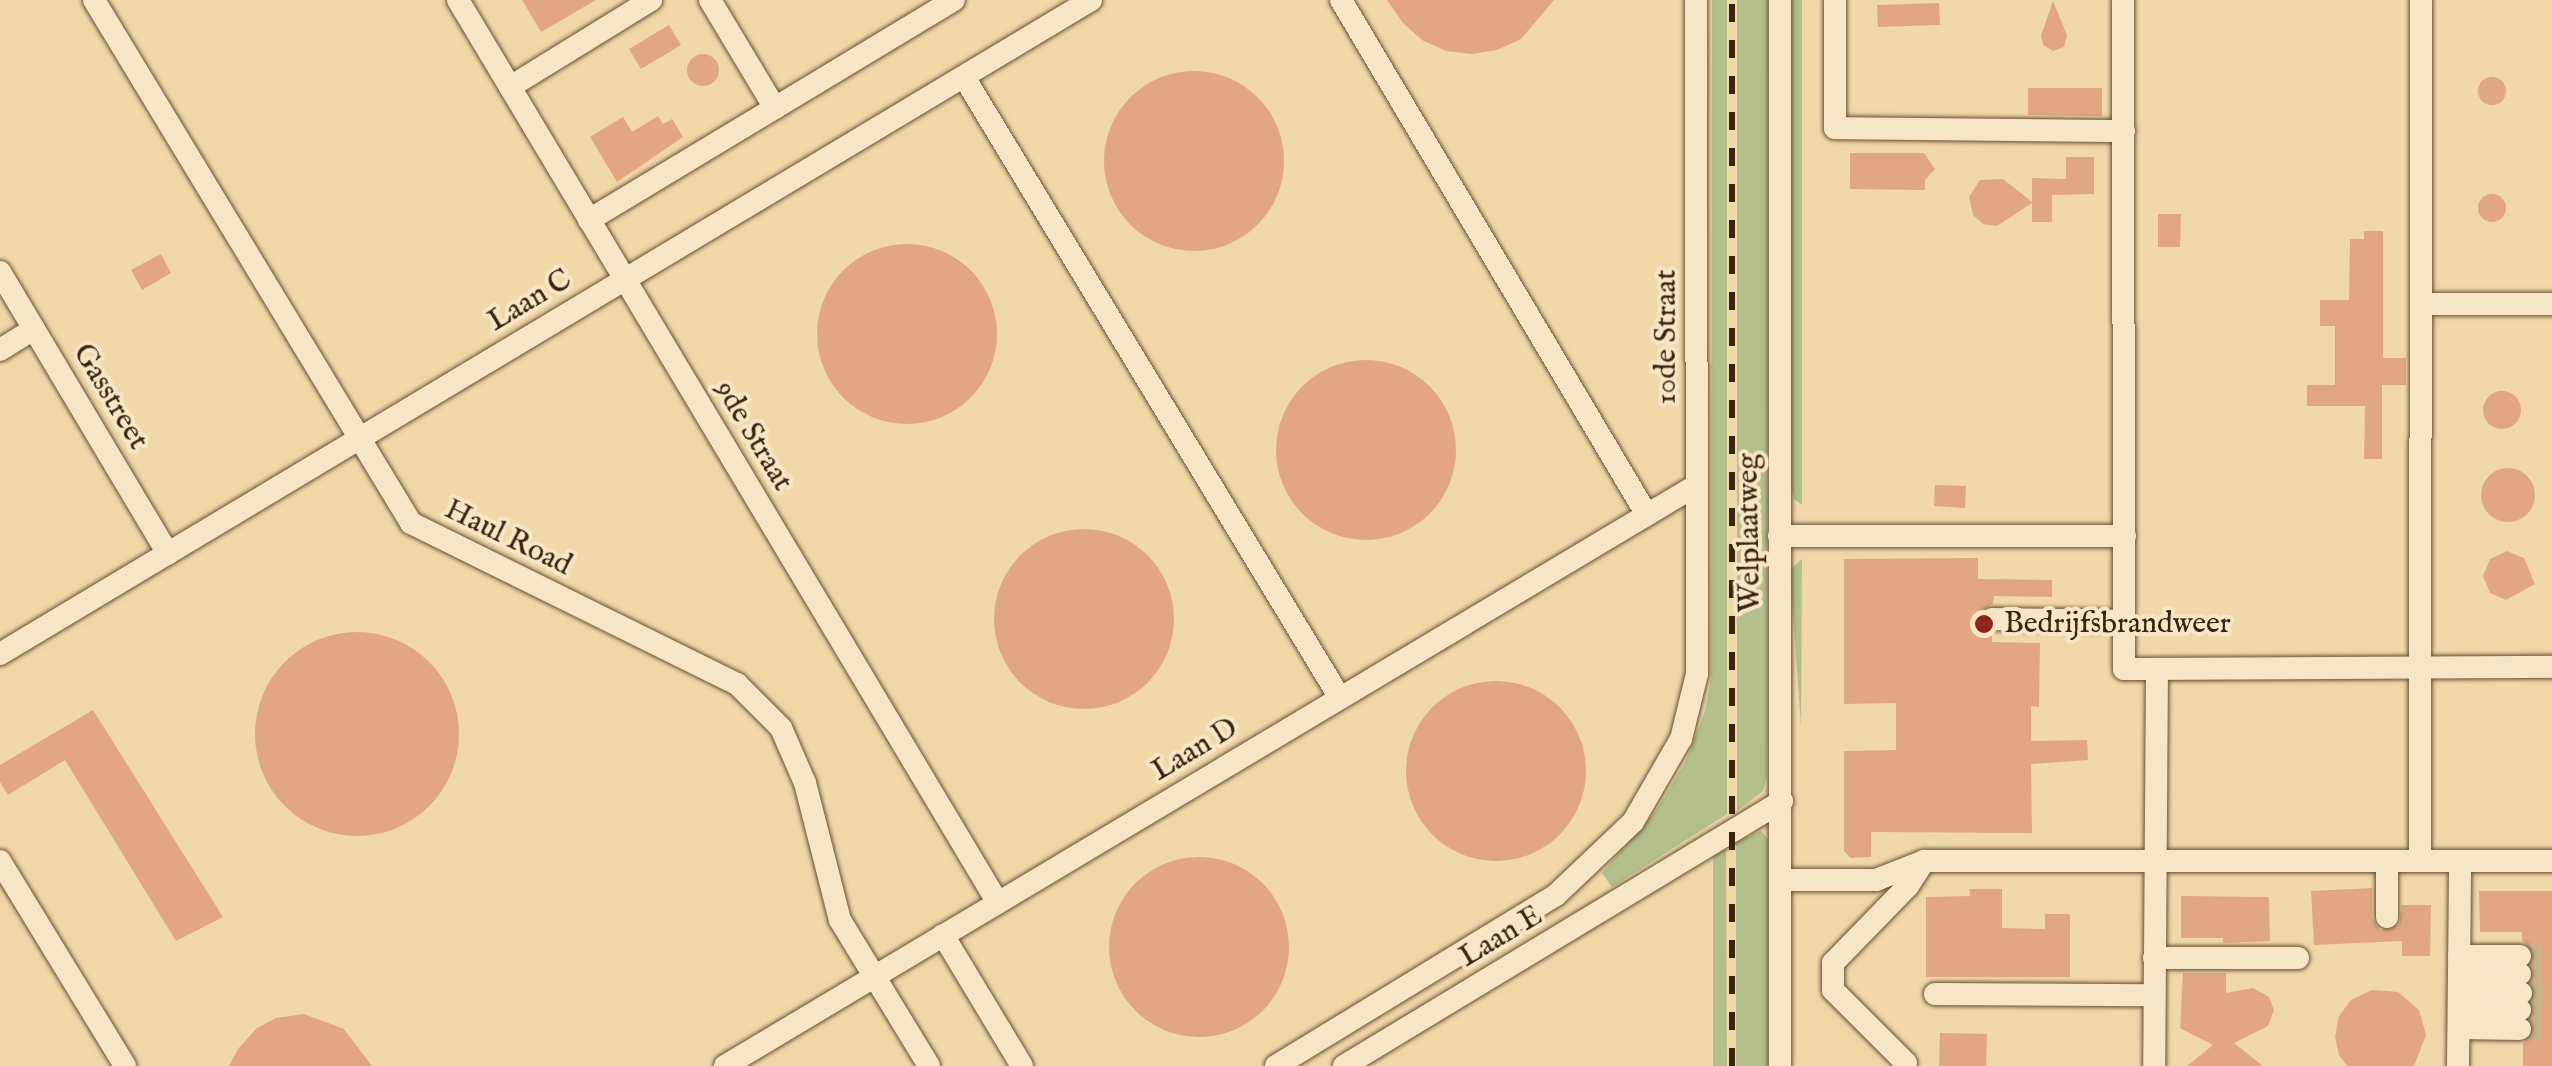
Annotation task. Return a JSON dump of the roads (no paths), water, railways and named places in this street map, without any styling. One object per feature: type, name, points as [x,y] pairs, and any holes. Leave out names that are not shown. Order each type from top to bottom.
[{"type":"street","name":"Haul Road","points":[[94,0],[412,523],[737,684],[766,710],[794,753],[834,902],[929,1066]]},
{"type":"street","name":"9de Straat","points":[[458,0],[998,903]]},
{"type":"street","points":[[510,87],[651,0]]},
{"type":"street","points":[[710,0],[775,108]]},
{"type":"street","points":[[589,220],[954,0]]},
{"type":"street","name":"Laan C","points":[[0,654],[1092,0]]},
{"type":"street","points":[[1341,0],[1647,514]]},
{"type":"street","name":"10de Straat","points":[[1276,1066],[1528,914],[1604,854],[1633,822],[1670,764],[1690,712],[1697,674],[1696,0]]},
{"type":"street","name":"Welplaatweg","points":[[1780,0],[1780,1066]]},
{"type":"street","points":[[1835,0],[1835,128],[2124,131]]},
{"type":"street","points":[[2124,0],[2124,669],[2552,667]]},
{"type":"street","points":[[2420,861],[2421,0]]},
{"type":"street","points":[[964,76],[1340,698]]},
{"type":"street","name":"Gasstreet","points":[[0,272],[168,554]]},
{"type":"street","points":[[2420,304],[2552,304]]},
{"type":"street","points":[[0,350],[34,329]]},
{"type":"street","name":"Laan D","points":[[725,1066],[750,1060],[873,974],[1697,485]]},
{"type":"street","points":[[1779,536],[2125,536]]},
{"type":"street","points":[[1992,619],[2124,622]]},
{"type":"street","points":[[2154,1066],[2157,669]]},
{"type":"street","name":"Laan E","points":[[1344,1066],[1782,801]]},
{"type":"street","points":[[1906,1063],[1833,990],[1833,962],[1908,886],[1924,861]]},
{"type":"street","points":[[1782,880],[1876,880],[1924,861],[2552,861]]},
{"type":"street","points":[[2387,861],[2388,917]]},
{"type":"street","points":[[2458,1066],[2460,861]]},
{"type":"street","points":[[0,862],[124,1066]]},
{"type":"street","points":[[943,935],[1022,1066]]},
{"type":"street","points":[[2154,958],[2298,958]]},
{"type":"street","points":[[2459,992],[2520,992]]},
{"type":"street","points":[[2459,992],[2520,992]]},
{"type":"street","points":[[2459,992],[2520,992]]},
{"type":"street","points":[[1936,994],[2154,995]]},
{"type":"tunnel","points":[[2520,956],[2552,956]]},
{"type":"tunnel","points":[[2520,974],[2552,974]]},
{"type":"tunnel","points":[[2521,993],[2552,993]]},
{"type":"tunnel","points":[[2520,1010],[2552,1011]]},
{"type":"tunnel","points":[[2520,1029],[2552,1029]]},
{"type":"railway","points":[[1732,0],[1732,1066]]},
{"type":"place","name":"Bedrijfsbrandweer","points":[[1984,624]]}]
